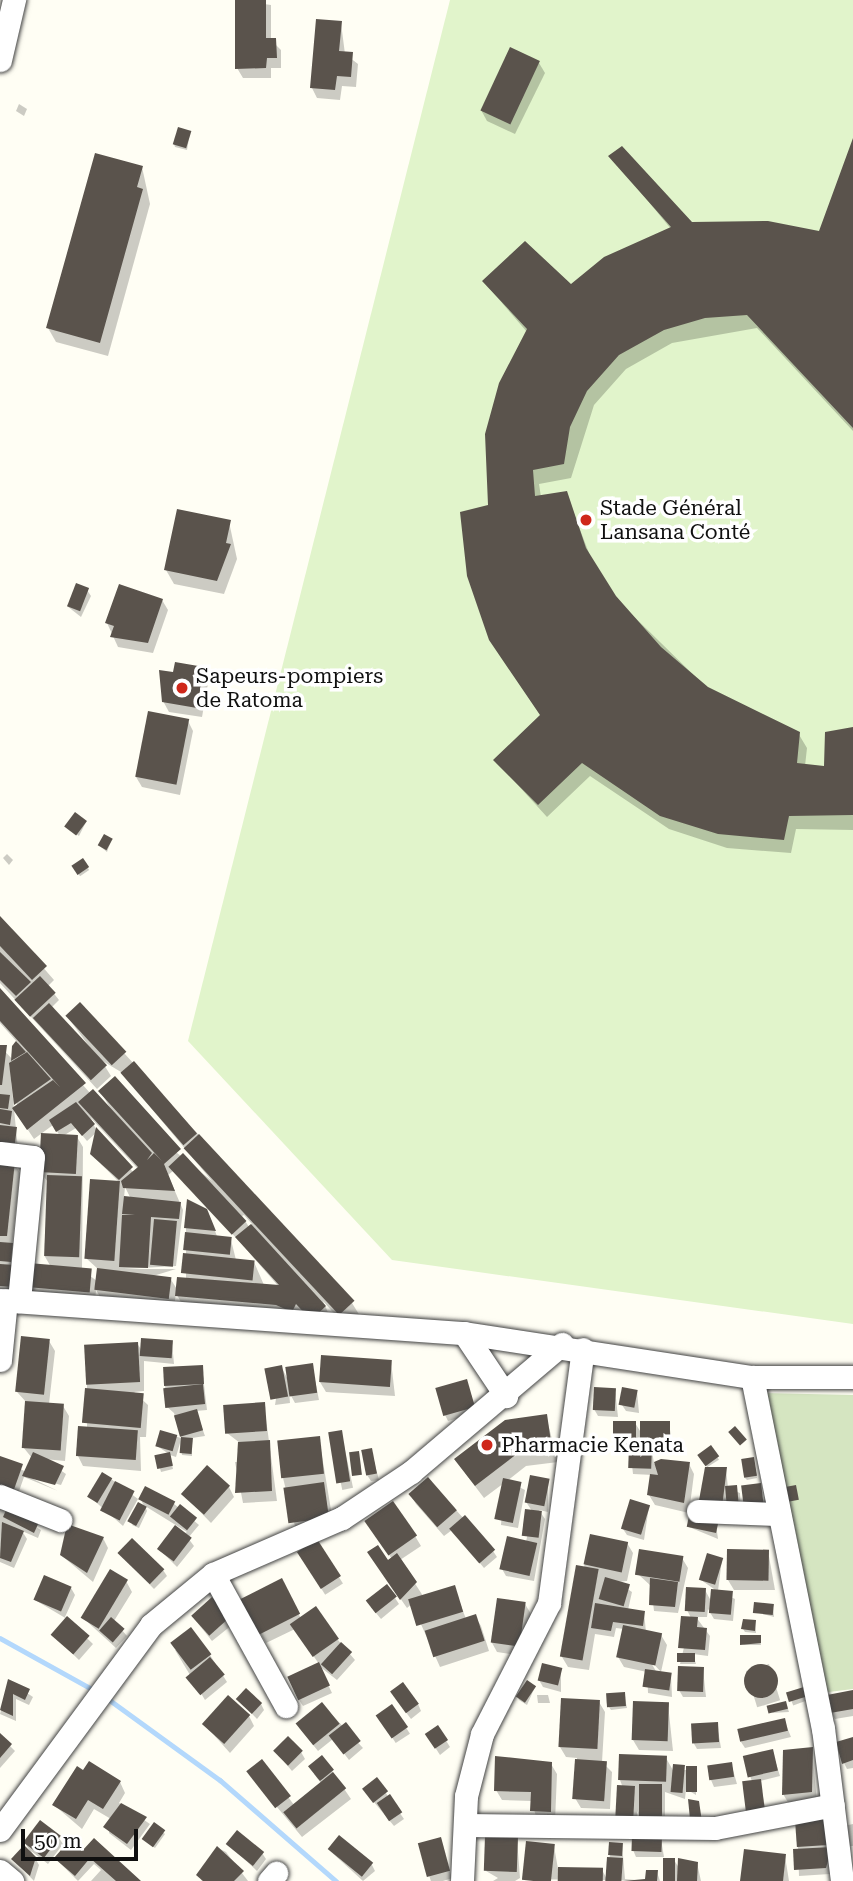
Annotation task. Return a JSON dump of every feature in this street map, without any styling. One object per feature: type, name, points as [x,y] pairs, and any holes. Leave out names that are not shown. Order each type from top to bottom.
[{"type":"street","points":[[0,61],[14,0]]},
{"type":"street","points":[[0,1153],[33,1157],[0,1360]]},
{"type":"street","points":[[8,1300],[464,1333],[573,1347],[752,1377],[853,1377]]},
{"type":"street","points":[[464,1333],[506,1396]]},
{"type":"street","points":[[4,1815],[113,1669],[151,1625],[213,1574],[342,1518],[573,1347]]},
{"type":"street","points":[[462,1881],[465,1825],[482,1734],[549,1603],[573,1347]]},
{"type":"street","points":[[752,1377],[777,1514],[824,1728],[842,1881]]},
{"type":"street","points":[[0,1496],[60,1520]]},
{"type":"street","points":[[698,1511],[777,1514]]},
{"type":"street","points":[[213,1574],[286,1706]]},
{"type":"street","points":[[465,1825],[715,1828],[833,1805]]},
{"type":"street","points":[[0,1871],[12,1881]]},
{"type":"green space","name":"Stade Général Lansana Conté","points":[[450,0],[853,0],[853,1324],[392,1260],[188,1041]]},
{"type":"green space","points":[[759,1393],[853,1395],[853,1689],[821,1693]]},
{"type":"building","points":[[235,0],[266,0],[266,38],[276,38],[277,58],[267,58],[266,68],[235,69]]},
{"type":"building","points":[[316,19],[342,21],[339,51],[353,52],[351,77],[337,76],[335,90],[310,88]]},
{"type":"building","points":[[510,47],[540,61],[510,124],[480,110]]},
{"type":"building","points":[[178,127],[191,131],[186,148],[173,144]]},
{"type":"building","points":[[853,138],[853,428],[747,315],[705,318],[664,330],[619,355],[587,391],[570,427],[564,464],[533,470],[535,496],[567,491],[586,548],[616,596],[661,647],[708,687],[800,732],[797,763],[824,766],[825,732],[853,727],[853,815],[789,816],[784,840],[718,834],[660,816],[582,763],[538,805],[493,760],[540,715],[489,640],[467,576],[460,512],[488,505],[485,434],[499,383],[527,329],[482,281],[525,241],[571,284],[604,257],[671,227],[608,156],[622,146],[692,222],[768,221],[819,231]]},
{"type":"building","points":[[95,153],[143,166],[137,187],[143,189],[100,343],[46,328]]},
{"type":"building","points":[[177,509],[231,520],[226,543],[231,544],[217,581],[164,570]]},
{"type":"building","points":[[76,583],[89,588],[80,611],[67,606]]},
{"type":"building","points":[[119,584],[163,599],[148,643],[110,637],[114,626],[105,623]]},
{"type":"building","points":[[175,662],[204,667],[197,708],[162,702],[159,670],[173,672]]},
{"type":"building","points":[[148,711],[189,719],[176,785],[135,777]]},
{"type":"building","points":[[75,812],[87,821],[76,835],[64,826]]},
{"type":"building","points":[[104,834],[113,839],[106,850],[98,845]]},
{"type":"building","points":[[83,858],[89,867],[78,875],[71,866]]},
{"type":"building","points":[[0,916],[47,966],[32,980],[0,946]]},
{"type":"building","points":[[0,952],[31,982],[16,996],[0,980]]},
{"type":"building","points":[[40,976],[56,993],[30,1017],[14,1000]]},
{"type":"building","points":[[0,988],[86,1083],[27,1130],[12,1108],[53,1080],[60,1087],[0,1021]]},
{"type":"building","points":[[80,1002],[126,1052],[112,1065],[65,1016]]},
{"type":"building","points":[[49,1003],[107,1065],[91,1080],[33,1018]]},
{"type":"building","points":[[16,1041],[26,1052],[11,1061],[12,1046]]},
{"type":"building","points":[[0,1045],[7,1045],[2,1085],[0,1085]]},
{"type":"building","points":[[27,1052],[51,1079],[14,1105],[9,1063]]},
{"type":"building","points":[[134,1061],[197,1133],[183,1145],[120,1073]]},
{"type":"building","points":[[115,1076],[181,1149],[164,1164],[175,1191],[123,1188],[121,1181],[138,1167],[78,1102],[93,1089],[152,1153],[147,1160],[154,1153],[162,1161],[98,1091]]},
{"type":"building","points":[[0,1094],[10,1095],[8,1109],[0,1108]]},
{"type":"building","points":[[76,1102],[95,1124],[82,1136],[71,1123],[56,1132],[49,1120]]},
{"type":"building","points":[[0,1109],[12,1111],[10,1125],[0,1123]]},
{"type":"building","points":[[0,1125],[17,1127],[15,1143],[0,1142]]},
{"type":"building","points":[[96,1127],[133,1167],[119,1180],[90,1154]]},
{"type":"building","points":[[41,1133],[78,1135],[76,1174],[39,1172]]},
{"type":"building","points":[[199,1134],[354,1301],[339,1315],[184,1148]]},
{"type":"building","points":[[183,1153],[246,1221],[232,1235],[168,1167]]},
{"type":"building","points":[[0,1160],[15,1161],[7,1236],[0,1236]]},
{"type":"building","points":[[47,1175],[82,1176],[79,1257],[44,1256]]},
{"type":"building","points":[[90,1179],[120,1181],[114,1261],[84,1259]]},
{"type":"building","points":[[124,1196],[181,1202],[179,1219],[151,1217],[148,1268],[119,1267],[122,1215],[135,1215],[122,1214]]},
{"type":"building","points":[[187,1199],[207,1209],[216,1231],[184,1228]]},
{"type":"building","points":[[154,1219],[177,1221],[173,1267],[150,1265]]},
{"type":"building","points":[[251,1224],[326,1306],[311,1320],[296,1304],[292,1312],[276,1305],[175,1296],[177,1277],[279,1285],[235,1237]]},
{"type":"building","points":[[185,1232],[232,1237],[230,1255],[183,1250]]},
{"type":"building","points":[[0,1242],[13,1243],[11,1262],[0,1261]]},
{"type":"building","points":[[183,1253],[255,1261],[253,1280],[181,1273]]},
{"type":"building","points":[[29,1263],[92,1268],[90,1292],[27,1287]]},
{"type":"building","points":[[0,1264],[15,1265],[13,1287],[0,1286]]},
{"type":"building","points":[[97,1268],[171,1277],[169,1299],[94,1290]]},
{"type":"building","points":[[21,1336],[50,1339],[44,1395],[15,1392]]},
{"type":"building","points":[[141,1338],[173,1340],[172,1358],[140,1356]]},
{"type":"building","points":[[138,1342],[140,1382],[86,1385],[84,1345]]},
{"type":"building","points":[[321,1355],[392,1360],[390,1387],[319,1382]]},
{"type":"building","points":[[313,1363],[317,1393],[289,1397],[285,1367]]},
{"type":"building","points":[[203,1365],[204,1384],[164,1386],[163,1367]]},
{"type":"building","points":[[282,1365],[288,1396],[270,1400],[264,1368]]},
{"type":"building","points":[[467,1379],[475,1407],[443,1416],[435,1388]]},
{"type":"building","points":[[203,1384],[205,1404],[165,1408],[163,1388]]},
{"type":"building","points":[[594,1387],[616,1388],[615,1411],[593,1410]]},
{"type":"building","points":[[622,1387],[638,1390],[634,1408],[619,1405]]},
{"type":"building","points":[[85,1388],[144,1393],[141,1428],[82,1423]]},
{"type":"building","points":[[25,1401],[64,1404],[61,1451],[22,1448]]},
{"type":"building","points":[[265,1402],[267,1431],[225,1434],[223,1405]]},
{"type":"building","points":[[197,1409],[203,1430],[180,1437],[174,1416]]},
{"type":"building","points":[[547,1414],[552,1449],[518,1453],[475,1486],[454,1459],[505,1420]]},
{"type":"building","points":[[613,1421],[636,1421],[636,1441],[613,1441]]},
{"type":"building","points":[[640,1421],[670,1421],[670,1444],[640,1444]]},
{"type":"building","points":[[78,1426],[138,1430],[136,1460],[76,1456]]},
{"type":"building","points":[[735,1426],[747,1440],[740,1445],[728,1432]]},
{"type":"building","points":[[160,1430],[177,1435],[173,1451],[155,1446]]},
{"type":"building","points":[[342,1430],[350,1481],[336,1484],[328,1432]]},
{"type":"building","points":[[320,1436],[324,1474],[281,1478],[277,1440]]},
{"type":"building","points":[[181,1437],[193,1438],[192,1454],[180,1453]]},
{"type":"building","points":[[270,1440],[272,1491],[235,1493],[238,1442]]},
{"type":"building","points":[[629,1445],[652,1446],[651,1469],[628,1468]]},
{"type":"building","points":[[711,1445],[719,1456],[705,1466],[697,1455]]},
{"type":"building","points":[[372,1448],[377,1474],[366,1476],[361,1450]]},
{"type":"building","points":[[359,1451],[362,1475],[352,1476],[349,1452]]},
{"type":"building","points":[[33,1452],[64,1466],[55,1485],[22,1476]]},
{"type":"building","points":[[170,1452],[173,1466],[157,1469],[154,1455]]},
{"type":"building","points":[[0,1456],[23,1464],[12,1495],[0,1490]]},
{"type":"building","points":[[754,1457],[757,1476],[744,1478],[741,1459]]},
{"type":"building","points":[[661,1459],[690,1462],[684,1503],[647,1495],[650,1474],[658,1475],[654,1462]]},
{"type":"building","points":[[207,1465],[230,1486],[204,1515],[181,1494]]},
{"type":"building","points":[[705,1467],[727,1467],[722,1507],[698,1506]]},
{"type":"building","points":[[102,1472],[112,1478],[97,1503],[87,1497]]},
{"type":"building","points":[[530,1475],[550,1479],[544,1506],[525,1502]]},
{"type":"building","points":[[428,1477],[457,1510],[437,1527],[408,1494]]},
{"type":"building","points":[[503,1478],[522,1482],[513,1523],[494,1519]]},
{"type":"building","points":[[115,1481],[135,1491],[120,1520],[100,1510]]},
{"type":"building","points":[[324,1482],[329,1518],[288,1523],[283,1488]]},
{"type":"building","points":[[761,1483],[764,1509],[744,1511],[741,1485]]},
{"type":"building","points":[[737,1485],[739,1508],[727,1509],[725,1486]]},
{"type":"building","points":[[796,1485],[799,1500],[788,1502],[785,1487]]},
{"type":"building","points":[[145,1486],[175,1501],[168,1515],[138,1499]]},
{"type":"building","points":[[630,1499],[650,1505],[641,1535],[621,1529]]},
{"type":"building","points":[[393,1501],[417,1535],[388,1555],[364,1521]]},
{"type":"building","points":[[138,1502],[147,1507],[136,1526],[127,1521]]},
{"type":"building","points":[[180,1504],[197,1518],[187,1530],[170,1516]]},
{"type":"building","points":[[7,1508],[39,1522],[34,1533],[3,1517]]},
{"type":"building","points":[[525,1509],[542,1511],[539,1538],[522,1536]]},
{"type":"building","points":[[465,1515],[495,1550],[479,1563],[449,1529]]},
{"type":"building","points":[[689,1516],[718,1522],[716,1533],[687,1527]]},
{"type":"building","points":[[2,1522],[24,1531],[11,1562],[0,1558]]},
{"type":"building","points":[[67,1524],[104,1537],[87,1573],[60,1555]]},
{"type":"building","points":[[175,1525],[192,1538],[174,1562],[157,1549]]},
{"type":"building","points":[[590,1534],[628,1542],[622,1572],[584,1564]]},
{"type":"building","points":[[507,1536],[537,1543],[530,1576],[499,1569]]},
{"type":"building","points":[[132,1538],[164,1569],[150,1584],[117,1553]]},
{"type":"building","points":[[317,1539],[341,1576],[321,1589],[297,1552]]},
{"type":"building","points":[[378,1545],[388,1560],[397,1553],[417,1582],[400,1600],[367,1552]]},
{"type":"building","points":[[639,1549],[683,1556],[679,1582],[635,1575]]},
{"type":"building","points":[[727,1549],[769,1550],[768,1581],[726,1580]]},
{"type":"building","points":[[707,1553],[723,1558],[715,1585],[699,1580]]},
{"type":"building","points":[[576,1565],[599,1569],[583,1661],[560,1657]]},
{"type":"building","points":[[110,1569],[128,1580],[99,1629],[81,1618]]},
{"type":"building","points":[[44,1575],[72,1587],[61,1612],[33,1600]]},
{"type":"building","points":[[605,1577],[630,1584],[624,1606],[599,1599]]},
{"type":"building","points":[[282,1578],[300,1614],[258,1635],[240,1599]]},
{"type":"building","points":[[650,1578],[678,1582],[675,1607],[649,1605]]},
{"type":"building","points":[[387,1584],[397,1597],[376,1613],[366,1601]]},
{"type":"building","points":[[455,1585],[463,1612],[416,1626],[408,1599]]},
{"type":"building","points":[[686,1587],[706,1588],[705,1612],[685,1611]]},
{"type":"building","points":[[711,1589],[733,1591],[731,1615],[709,1613]]},
{"type":"building","points":[[212,1597],[230,1617],[209,1636],[191,1616]]},
{"type":"building","points":[[497,1598],[526,1602],[519,1647],[491,1643]]},
{"type":"building","points":[[754,1602],[774,1604],[773,1615],[753,1613]]},
{"type":"building","points":[[595,1603],[645,1611],[643,1626],[613,1622],[611,1631],[591,1628]]},
{"type":"building","points":[[316,1606],[339,1639],[313,1657],[290,1624]]},
{"type":"building","points":[[476,1614],[485,1641],[433,1657],[425,1631]]},
{"type":"building","points":[[67,1616],[90,1636],[73,1655],[51,1635]]},
{"type":"building","points":[[681,1616],[698,1617],[697,1627],[707,1628],[705,1650],[678,1648]]},
{"type":"building","points":[[111,1617],[125,1629],[113,1642],[99,1631]]},
{"type":"building","points":[[743,1619],[756,1620],[755,1631],[741,1629]]},
{"type":"building","points":[[623,1625],[662,1633],[655,1666],[616,1657]]},
{"type":"building","points":[[191,1627],[211,1654],[191,1670],[170,1643]]},
{"type":"building","points":[[740,1635],[761,1635],[761,1643],[740,1645]]},
{"type":"building","points":[[341,1642],[352,1652],[332,1674],[321,1664]]},
{"type":"building","points":[[677,1653],[695,1653],[695,1662],[677,1662]]},
{"type":"building","points":[[210,1657],[225,1675],[200,1695],[185,1678]]},
{"type":"building","points":[[319,1662],[330,1686],[298,1700],[287,1677]]},
{"type":"building","points":[[542,1663],[562,1668],[558,1686],[538,1680]]},
{"type":"building","points":[[761,1664],[773,1669],[778,1681],[773,1693],[761,1698],[749,1693],[744,1681],[749,1669]]},
{"type":"building","points":[[678,1666],[704,1667],[703,1692],[677,1691]]},
{"type":"building","points":[[645,1669],[672,1673],[669,1691],[642,1687]]},
{"type":"building","points":[[8,1679],[30,1689],[25,1700],[13,1694],[13,1716],[0,1710]]},
{"type":"building","points":[[527,1680],[536,1686],[525,1703],[516,1697]]},
{"type":"building","points":[[403,1682],[419,1704],[406,1713],[390,1691]]},
{"type":"building","points":[[807,1686],[810,1696],[789,1702],[786,1692]]},
{"type":"building","points":[[246,1688],[262,1703],[252,1714],[236,1699]]},
{"type":"building","points":[[853,1690],[853,1709],[830,1713],[827,1695]]},
{"type":"building","points":[[625,1692],[626,1706],[607,1707],[606,1693]]},
{"type":"building","points":[[228,1695],[250,1715],[224,1744],[202,1724]]},
{"type":"building","points":[[561,1698],[600,1700],[597,1749],[558,1747]]},
{"type":"building","points":[[633,1701],[669,1702],[668,1741],[632,1740]]},
{"type":"building","points":[[786,1701],[788,1709],[769,1714],[767,1706]]},
{"type":"building","points":[[322,1702],[340,1724],[313,1745],[296,1723]]},
{"type":"building","points":[[392,1704],[408,1727],[392,1738],[376,1715]]},
{"type":"building","points":[[785,1718],[788,1731],[740,1742],[737,1729]]},
{"type":"building","points":[[346,1722],[361,1741],[343,1754],[329,1736]]},
{"type":"building","points":[[718,1722],[719,1742],[692,1743],[691,1723]]},
{"type":"building","points":[[438,1725],[448,1740],[435,1749],[425,1734]]},
{"type":"building","points":[[0,1733],[12,1744],[0,1758]]},
{"type":"building","points":[[288,1736],[303,1751],[288,1766],[273,1751]]},
{"type":"building","points":[[853,1737],[853,1760],[842,1764],[836,1742]]},
{"type":"building","points":[[813,1747],[812,1792],[782,1795],[783,1750]]},
{"type":"building","points":[[773,1749],[778,1770],[748,1777],[743,1756]]},
{"type":"building","points":[[619,1754],[667,1756],[666,1782],[618,1780]]},
{"type":"building","points":[[322,1755],[334,1770],[320,1781],[308,1766]]},
{"type":"building","points":[[495,1756],[552,1762],[551,1812],[530,1811],[531,1792],[494,1791]]},
{"type":"building","points":[[262,1759],[291,1796],[275,1808],[246,1771]]},
{"type":"building","points":[[575,1759],[607,1761],[604,1801],[572,1799]]},
{"type":"building","points":[[89,1761],[121,1781],[103,1809],[88,1800],[76,1819],[52,1805],[77,1766],[83,1770]]},
{"type":"building","points":[[732,1762],[734,1777],[709,1780],[707,1765]]},
{"type":"building","points":[[673,1764],[685,1765],[683,1793],[671,1792]]},
{"type":"building","points":[[686,1766],[697,1766],[697,1792],[686,1792]]},
{"type":"building","points":[[333,1772],[346,1788],[296,1829],[283,1812]]},
{"type":"building","points":[[377,1777],[388,1791],[373,1803],[362,1789]]},
{"type":"building","points":[[761,1779],[766,1817],[747,1819],[742,1781]]},
{"type":"building","points":[[639,1784],[662,1784],[662,1816],[639,1816]]},
{"type":"building","points":[[617,1785],[635,1786],[633,1821],[615,1820]]},
{"type":"building","points":[[390,1794],[402,1812],[389,1821],[377,1803]]},
{"type":"building","points":[[688,1799],[699,1801],[702,1822],[690,1819]]},
{"type":"building","points":[[121,1803],[147,1817],[127,1844],[103,1827]]},
{"type":"building","points":[[826,1819],[828,1845],[797,1847],[795,1821]]},
{"type":"building","points":[[40,1820],[61,1836],[44,1858],[23,1842]]},
{"type":"building","points":[[154,1822],[165,1830],[153,1847],[142,1839]]},
{"type":"building","points":[[237,1830],[264,1852],[253,1866],[226,1844]]},
{"type":"building","points":[[339,1835],[373,1863],[362,1877],[328,1849]]},
{"type":"building","points":[[485,1836],[518,1837],[517,1872],[484,1871]]},
{"type":"building","points":[[632,1836],[662,1837],[661,1852],[631,1851]]},
{"type":"building","points":[[441,1837],[450,1871],[427,1877],[418,1843]]},
{"type":"building","points":[[94,1838],[141,1881],[116,1881],[90,1858],[75,1876],[54,1858],[69,1841],[82,1851]]},
{"type":"building","points":[[526,1841],[555,1844],[551,1881],[522,1880]]},
{"type":"building","points":[[609,1842],[623,1843],[622,1856],[608,1855]]},
{"type":"building","points":[[24,1845],[36,1857],[30,1876],[11,1859]]},
{"type":"building","points":[[217,1846],[244,1871],[234,1881],[203,1881],[196,1875]]},
{"type":"building","points":[[832,1847],[826,1868],[794,1870],[793,1849]]},
{"type":"building","points":[[744,1849],[786,1854],[783,1881],[740,1881]]},
{"type":"building","points":[[607,1857],[623,1858],[621,1881],[605,1881]]},
{"type":"building","points":[[663,1858],[675,1858],[675,1881],[663,1881]]},
{"type":"building","points":[[678,1858],[698,1862],[697,1881],[677,1881]]},
{"type":"building","points":[[558,1867],[603,1868],[603,1881],[558,1881]]},
{"type":"building","points":[[646,1870],[658,1870],[657,1881],[623,1881],[645,1879]]},
{"type":"waterway","points":[[0,1638],[94,1690]]},
{"type":"waterway","points":[[107,1698],[220,1780],[336,1881]]},
{"type":"place","name":"Stade Général Lansana Conté","points":[[586,520]]},
{"type":"place","name":"Sapeurs-pompiers de Ratoma","points":[[182,688]]},
{"type":"place","name":"Pharmacie Kenata","points":[[487,1445]]}]
